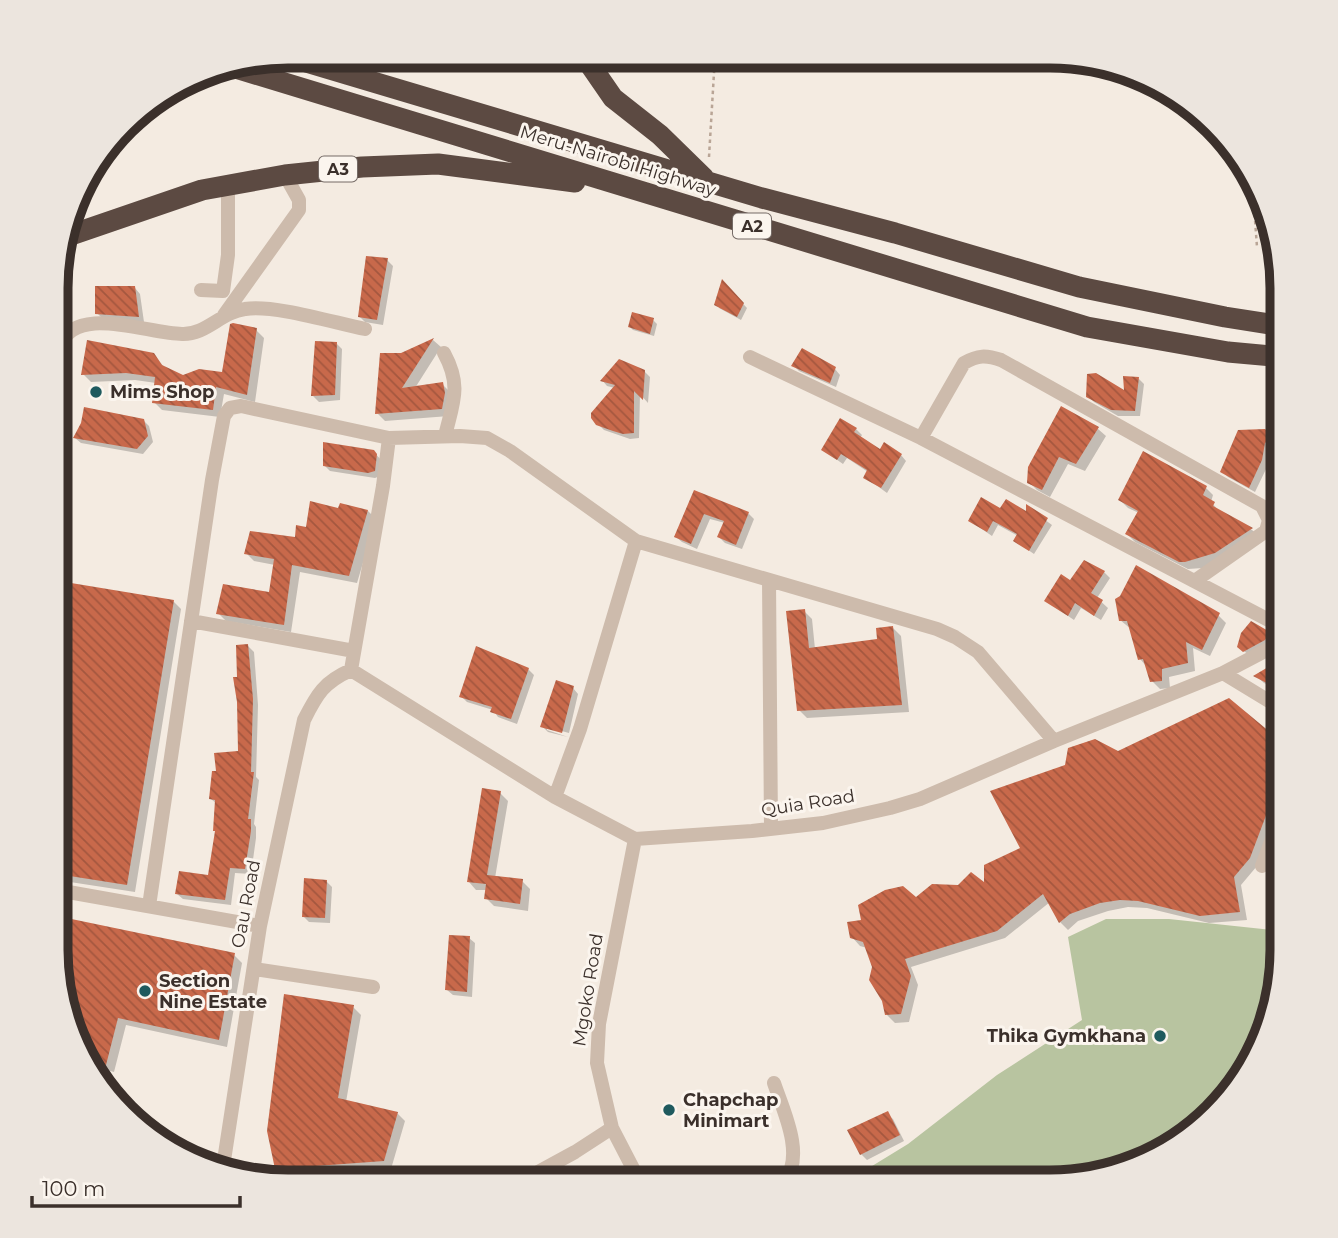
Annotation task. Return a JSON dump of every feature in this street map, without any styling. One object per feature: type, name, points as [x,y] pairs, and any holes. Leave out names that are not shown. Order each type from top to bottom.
[{"type":"highway","name":"Meru-Nairobi Highway","points":[[330,69],[707,181],[1079,287],[1269,324]]},
{"type":"highway","points":[[593,69],[613,97],[660,135],[707,181]]},
{"type":"highway","name":"Meru-Nairobi Highway","points":[[248,72],[1087,327],[1228,352],[1269,356]]},
{"type":"highway","name":"A3","points":[[76,233],[202,190],[285,175],[362,167],[438,164],[509,175],[622,187]]},
{"type":"street","points":[[68,331],[77,326],[97,322],[183,335],[204,330],[225,315],[299,210],[299,200],[285,175]]},
{"type":"street","points":[[201,290],[223,291],[228,255],[228,185]]},
{"type":"street","points":[[225,315],[246,309],[274,310],[365,329]]},
{"type":"street","points":[[444,352],[454,374],[456,386],[445,436]]},
{"type":"street","points":[[922,438],[964,363],[976,356],[990,356],[1269,512]]},
{"type":"street","points":[[750,357],[922,438],[1270,620]]},
{"type":"street","points":[[149,906],[212,480],[224,416],[230,408],[241,406],[389,438],[487,438],[510,451],[636,541],[937,629],[955,637],[978,652],[1054,741]]},
{"type":"street","points":[[389,438],[351,670],[555,797],[635,839]]},
{"type":"street","points":[[1195,580],[1266,531],[1269,526]]},
{"type":"street","points":[[555,797],[579,729],[636,541]]},
{"type":"street","points":[[769,580],[771,829]]},
{"type":"street","points":[[191,621],[354,650]]},
{"type":"street","name":"Quia Road","points":[[635,839],[823,824],[920,799],[1054,741],[1223,673],[1270,649]]},
{"type":"street","name":"Oau Road","points":[[224,1159],[260,926],[304,720],[315,696],[331,679],[351,670]]},
{"type":"street","points":[[1223,673],[1270,701]]},
{"type":"street","name":"Mgoko Road","points":[[634,1170],[612,1128],[597,1063],[599,1024],[635,839]]},
{"type":"street","points":[[1262,866],[1270,845]]},
{"type":"street","points":[[69,892],[260,926]]},
{"type":"street","points":[[254,969],[373,987]]},
{"type":"street","points":[[774,1083],[792,1138],[791,1169]]},
{"type":"street","points":[[543,1170],[612,1128]]},
{"type":"path","points":[[707,181],[714,69]]},
{"type":"path","points":[[1254,206],[1256,247]]},
{"type":"green space","name":"Thika Gymkhana","points":[[1106,919],[1169,919],[1270,930],[1268,978],[1262,1006],[1247,1047],[1224,1084],[1195,1115],[1172,1133],[1134,1153],[1092,1166],[1064,1169],[867,1169],[908,1144],[997,1075],[1082,1020],[1068,937]]},
{"type":"building","points":[[366,256],[388,258],[377,320],[358,317]]},
{"type":"building","points":[[722,279],[744,303],[737,317],[714,305]]},
{"type":"building","points":[[95,286],[135,286],[139,317],[95,314]]},
{"type":"building","points":[[632,312],[654,318],[650,334],[628,327]]},
{"type":"building","points":[[230,324],[257,328],[247,395],[216,387],[213,410],[152,403],[155,377],[126,373],[81,375],[87,340],[154,353],[162,365],[183,375],[199,369],[222,372]]},
{"type":"building","points":[[434,338],[402,388],[443,382],[445,393],[442,409],[375,414],[380,353],[401,353]]},
{"type":"building","points":[[315,341],[337,342],[335,395],[311,396]]},
{"type":"building","points":[[802,348],[836,367],[830,383],[791,366]]},
{"type":"building","points":[[619,359],[645,370],[643,400],[634,391],[634,433],[613,431],[596,425],[591,418],[591,413],[615,385],[600,381]]},
{"type":"building","points":[[1096,373],[1124,390],[1123,376],[1139,377],[1135,411],[1111,410],[1086,397],[1087,374]]},
{"type":"building","points":[[1061,406],[1099,427],[1076,464],[1059,457],[1042,490],[1027,483],[1028,467]]},
{"type":"building","points":[[84,407],[144,419],[148,436],[137,449],[73,438],[81,423]]},
{"type":"building","points":[[840,418],[857,428],[854,432],[880,449],[884,442],[902,454],[881,488],[863,478],[867,470],[841,454],[837,460],[821,450]]},
{"type":"building","points":[[1265,429],[1269,433],[1262,460],[1249,488],[1220,472],[1238,430]]},
{"type":"building","points":[[323,442],[374,450],[377,454],[375,471],[368,473],[323,466]]},
{"type":"building","points":[[1143,451],[1207,486],[1203,495],[1215,502],[1213,506],[1253,528],[1215,553],[1185,562],[1179,562],[1125,534],[1138,511],[1118,500]]},
{"type":"building","points":[[694,490],[749,512],[736,545],[717,537],[724,521],[704,514],[691,544],[674,537]]},
{"type":"building","points":[[981,497],[1000,508],[1006,499],[1026,511],[1026,504],[1048,518],[1029,551],[1013,541],[1017,534],[993,521],[987,532],[968,521]]},
{"type":"building","points":[[310,501],[338,508],[340,503],[368,510],[349,576],[292,565],[284,625],[216,614],[223,584],[269,592],[274,559],[244,554],[250,531],[295,537],[296,525],[306,527]]},
{"type":"building","points":[[1084,560],[1105,571],[1091,593],[1103,600],[1094,616],[1075,603],[1068,616],[1044,601],[1061,574],[1070,580]]},
{"type":"building","points":[[1136,565],[1220,613],[1202,650],[1186,642],[1188,663],[1162,669],[1162,681],[1150,682],[1143,659],[1138,660],[1127,621],[1119,621],[1115,599],[1120,596]]},
{"type":"building","points":[[68,583],[174,600],[127,885],[69,876]]},
{"type":"building","points":[[805,609],[809,648],[877,639],[876,628],[893,626],[902,705],[797,711],[786,611]]},
{"type":"building","points":[[1251,621],[1270,632],[1265,640],[1243,652],[1237,647],[1241,633]]},
{"type":"building","points":[[248,644],[253,699],[251,772],[254,772],[248,819],[251,819],[251,831],[245,869],[230,868],[225,900],[175,894],[179,871],[208,875],[215,831],[215,800],[209,799],[212,771],[216,771],[214,753],[238,751],[237,702],[233,677],[237,677],[236,645]]},
{"type":"building","points":[[476,646],[529,668],[511,719],[490,712],[492,707],[459,697]]},
{"type":"building","points":[[1270,666],[1270,685],[1253,676]]},
{"type":"building","points":[[556,680],[574,686],[562,733],[540,727]]},
{"type":"building","points":[[1229,698],[1270,732],[1270,805],[1250,858],[1234,877],[1240,912],[1200,916],[1138,901],[1120,900],[1100,903],[1070,914],[1059,923],[1043,894],[997,931],[905,959],[911,976],[901,1014],[885,1015],[882,1001],[869,980],[872,967],[863,942],[850,938],[847,922],[861,920],[858,905],[885,890],[903,886],[916,897],[932,884],[958,885],[971,872],[984,882],[984,865],[1020,848],[990,791],[1065,765],[1068,748],[1095,739],[1118,751]]},
{"type":"building","points":[[482,788],[501,791],[487,875],[523,879],[520,904],[484,899],[486,884],[467,882]]},
{"type":"building","points":[[304,878],[327,880],[325,918],[302,917]]},
{"type":"building","name":"Section Nine Estate","points":[[69,918],[235,953],[219,1040],[118,1018],[106,1065],[100,1063],[85,1034],[72,992]]},
{"type":"building","points":[[449,935],[470,936],[467,992],[445,990]]},
{"type":"building","points":[[284,994],[354,1005],[338,1098],[398,1112],[384,1161],[275,1169],[267,1131]]},
{"type":"building","points":[[888,1111],[900,1135],[860,1155],[847,1130]]},
{"type":"place","name":"Mims Shop","points":[[96,392]]},
{"type":"place","name":"Section Nine Estate","points":[[145,991]]},
{"type":"place","name":"Thika Gymkhana","points":[[1160,1036]]},
{"type":"place","name":"Chapchap Minimart","points":[[669,1110]]}]
